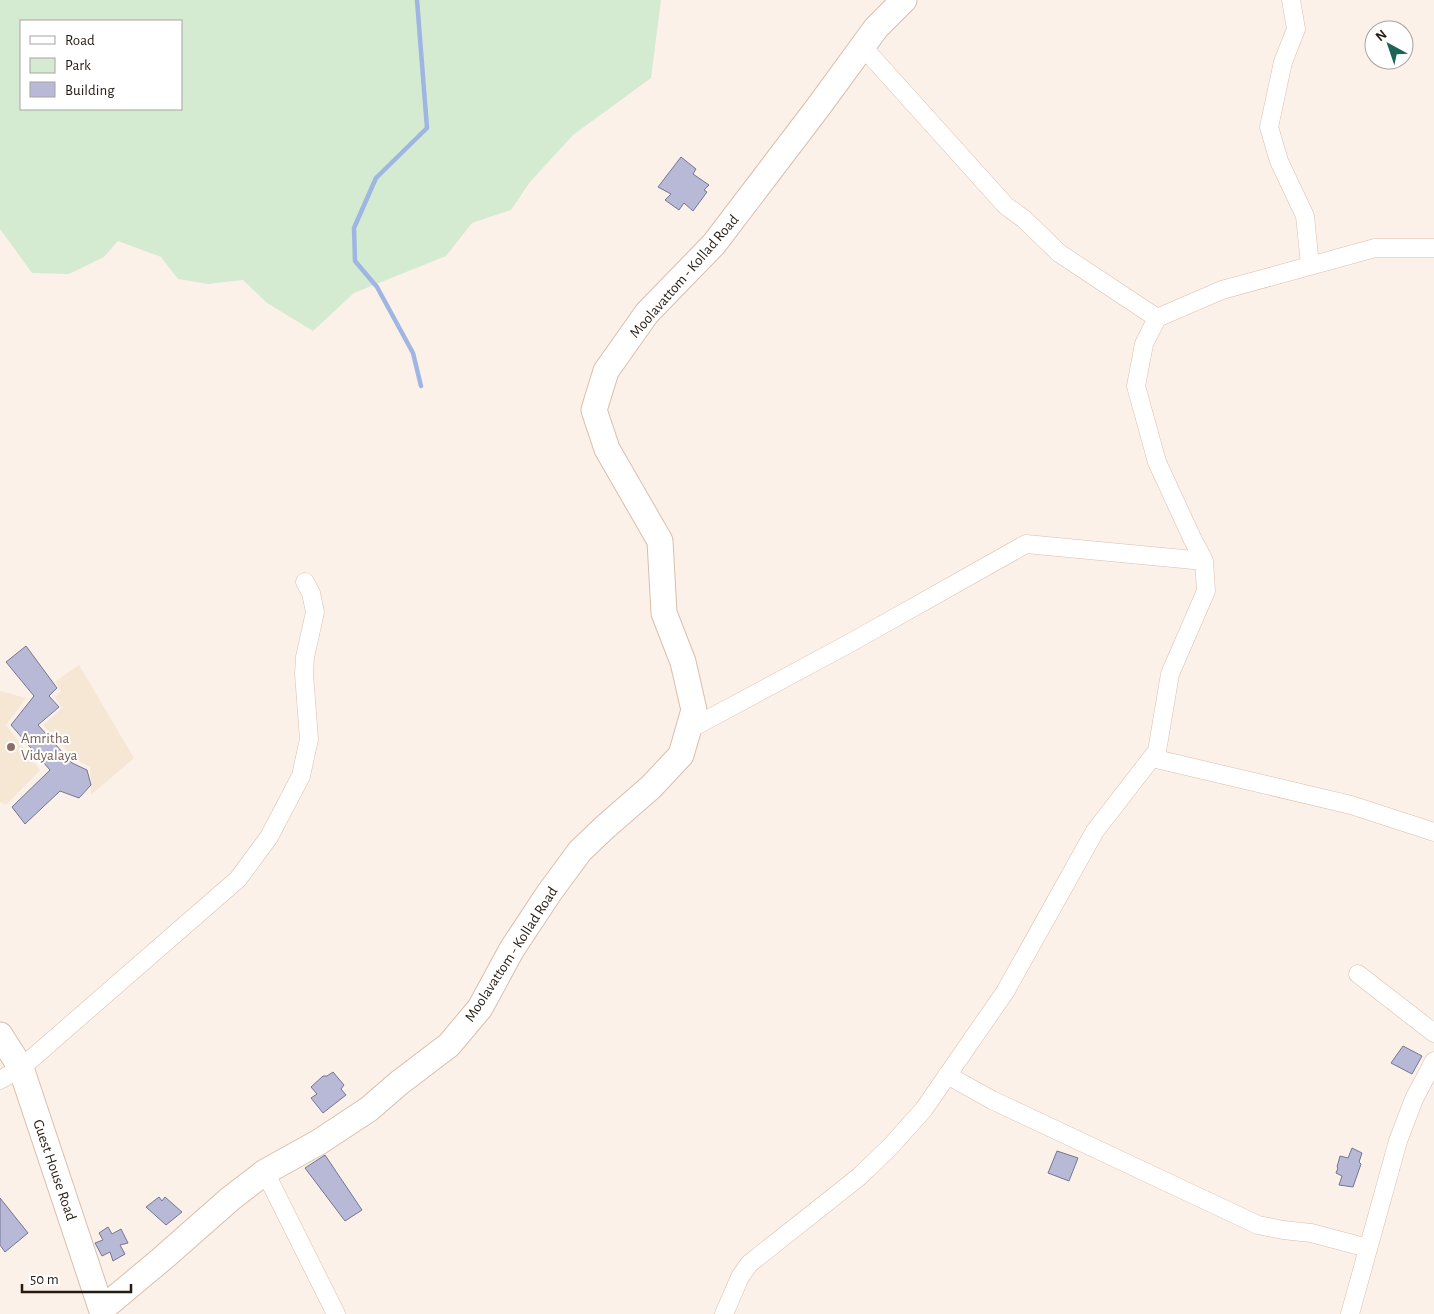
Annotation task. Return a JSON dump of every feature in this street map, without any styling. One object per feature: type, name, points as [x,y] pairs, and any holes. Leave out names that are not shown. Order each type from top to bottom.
[{"type":"main road","name":"Moolavattom - Kollad Road","points":[[102,1312],[230,1199],[265,1172],[319,1142],[369,1109],[399,1083],[450,1045],[480,1008],[512,949],[549,893],[580,851],[651,787],[681,755],[694,710],[683,662],[664,613],[660,541],[607,449],[594,410],[606,371],[647,313],[714,244],[876,28],[904,0]]},
{"type":"main road","name":"Guest House Road","points":[[0,1035],[10,1074],[102,1312]]},
{"type":"street","points":[[1291,0],[1296,29],[1284,62],[1269,127],[1279,161],[1306,216],[1310,265]]},
{"type":"street","points":[[863,47],[1006,206],[1024,219],[1059,253],[1157,318]]},
{"type":"street","points":[[724,1314],[740,1277],[749,1264],[860,1176],[891,1146],[924,1109],[1005,992],[1095,831],[1157,751],[1170,674],[1206,591],[1204,561],[1157,462],[1136,386],[1144,344],[1157,318],[1222,290],[1375,248],[1434,248]]},
{"type":"street","points":[[688,730],[1026,544],[1204,561]]},
{"type":"street","points":[[10,1074],[238,879],[269,836],[302,776],[309,739],[304,674],[315,612],[311,593],[305,582]]},
{"type":"street","points":[[1152,758],[1351,805],[1434,832]]},
{"type":"street","points":[[1358,974],[1434,1032]]},
{"type":"street","points":[[1350,1314],[1398,1141],[1414,1099],[1434,1061]]},
{"type":"street","points":[[947,1075],[992,1100],[1258,1225],[1283,1230],[1311,1232],[1368,1248]]},
{"type":"street","points":[[265,1172],[336,1314]]},
{"type":"shaded area","points":[[79,665],[134,758],[91,795],[90,767],[74,758],[43,725],[62,708],[55,698],[61,691],[55,682]]},
{"type":"shaded area","name":"Amritha Vidyalaya","points":[[0,691],[26,698],[6,725],[40,770],[6,805],[0,802]]},
{"type":"green space","points":[[0,0],[661,0],[651,78],[573,135],[530,182],[511,210],[472,223],[446,256],[354,293],[313,331],[267,303],[243,280],[208,284],[178,279],[161,257],[118,241],[104,257],[69,274],[32,273],[0,229]]},
{"type":"building","points":[[681,157],[696,169],[693,174],[709,185],[704,190],[707,192],[693,211],[684,203],[679,210],[665,200],[671,194],[658,187]]},
{"type":"building","points":[[26,646],[57,688],[49,696],[59,707],[38,725],[72,763],[87,770],[91,785],[79,798],[60,791],[25,824],[12,807],[50,770],[11,725],[34,696],[6,662]]},
{"type":"building","points":[[1403,1046],[1422,1056],[1412,1074],[1391,1063]]},
{"type":"building","points":[[333,1072],[344,1085],[341,1089],[346,1095],[323,1113],[311,1098],[317,1094],[311,1087],[323,1076]]},
{"type":"building","points":[[1352,1148],[1362,1153],[1359,1162],[1361,1164],[1353,1187],[1339,1185],[1342,1176],[1336,1173],[1340,1156],[1348,1158]]},
{"type":"building","points":[[1057,1151],[1078,1158],[1069,1181],[1048,1173]]},
{"type":"building","points":[[325,1155],[362,1210],[345,1221],[305,1168]]},
{"type":"building","points":[[159,1197],[162,1201],[165,1197],[182,1212],[166,1225],[146,1207]]},
{"type":"building","points":[[0,1198],[28,1233],[5,1252],[0,1245]]},
{"type":"building","points":[[108,1227],[112,1234],[121,1229],[128,1243],[120,1245],[125,1254],[113,1261],[110,1252],[102,1256],[95,1243],[103,1240],[99,1233]]},
{"type":"waterway","points":[[417,0],[427,128],[376,178],[354,228],[355,261],[377,287],[413,353],[421,386]]},
{"type":"place","name":"Amritha Vidyalaya","points":[[11,747]]}]
